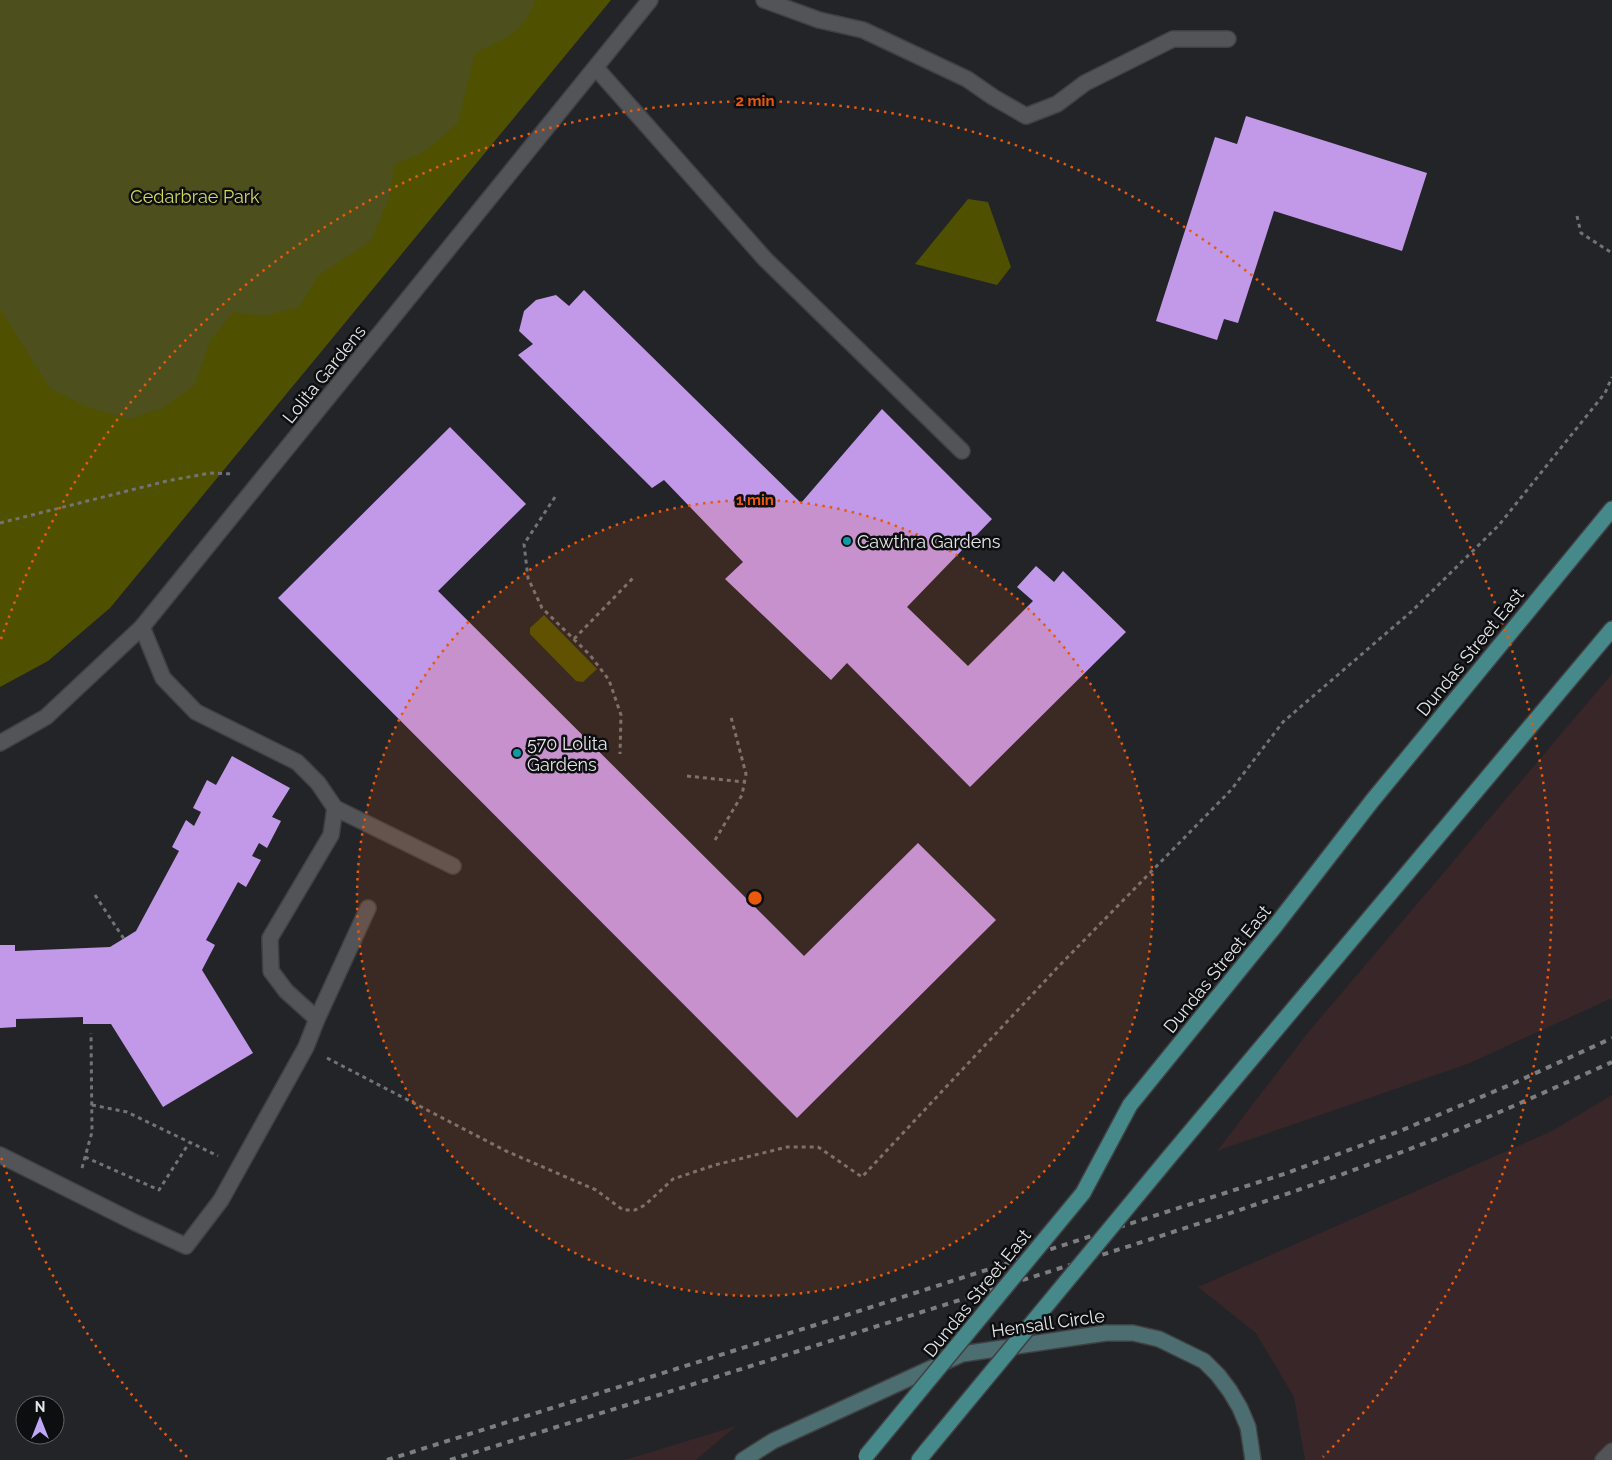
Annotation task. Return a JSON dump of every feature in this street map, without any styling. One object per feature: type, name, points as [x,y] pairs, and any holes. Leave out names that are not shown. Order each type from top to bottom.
[{"type":"main road","name":"Dundas Street East","points":[[865,1458],[1084,1193],[1130,1105],[1276,925],[1372,801],[1612,509]]},
{"type":"main road","points":[[923,1455],[1170,1156],[1612,629]]},
{"type":"street","name":"Lolita Gardens","points":[[0,744],[46,717],[142,626],[650,0]]},
{"type":"street","points":[[764,0],[819,20],[863,30],[967,79],[992,97],[1026,116],[1057,104],[1086,83],[1173,39],[1228,39]]},
{"type":"street","points":[[596,68],[765,259],[962,451]]},
{"type":"street","points":[[142,626],[162,678],[196,712],[297,762],[318,783],[335,808],[453,866]]},
{"type":"street","points":[[316,1019],[286,991],[271,971],[270,938],[331,835],[335,808]]},
{"type":"street","points":[[0,1155],[74,1193],[186,1246],[221,1200],[306,1047],[316,1019],[368,908]]},
{"type":"street","name":"Hensall Circle","points":[[743,1460],[773,1441],[962,1354],[1106,1332],[1132,1333],[1160,1339],[1204,1361],[1226,1386],[1240,1408],[1248,1427],[1253,1460]]},
{"type":"street","points":[[1602,1460],[1612,1451]]},
{"type":"path","points":[[1577,216],[1581,233],[1612,253]]},
{"type":"path","points":[[306,1047],[506,1151],[596,1190],[623,1210],[636,1210],[645,1205],[673,1179],[787,1147],[818,1147],[862,1177],[1058,967],[1231,790],[1283,722],[1412,611],[1499,525],[1605,393],[1612,377]]},
{"type":"path","points":[[0,523],[166,481],[210,473],[266,475]]},
{"type":"path","points":[[555,497],[524,544],[528,578],[542,608],[590,655],[609,680],[621,714],[620,754]]},
{"type":"path","points":[[574,639],[634,577]]},
{"type":"path","points":[[715,840],[742,795],[746,774],[731,717]]},
{"type":"path","points":[[687,776],[744,782]]},
{"type":"path","points":[[95,895],[124,939]]},
{"type":"path","points":[[74,1193],[92,1132],[90,1033]]},
{"type":"path","points":[[92,1105],[127,1112],[208,1152],[241,1164]]},
{"type":"path","points":[[85,1157],[159,1190],[190,1143]]},
{"type":"shaded area","points":[[1612,674],[1612,998],[1470,1063],[1217,1151],[1306,1035]]},
{"type":"shaded area","points":[[1612,1095],[1612,1460],[1305,1460],[1294,1397],[1256,1333],[1198,1287],[1552,1131]]},
{"type":"shaded area","points":[[736,1426],[696,1460],[625,1460]]},
{"type":"green space","name":"Cedarbrae Park","points":[[0,0],[611,0],[110,608],[48,661],[0,687]]},
{"type":"green space","name":"Cedarbrae Park","points":[[0,0],[535,0],[525,21],[519,28],[504,39],[475,53],[458,123],[424,152],[395,164],[389,198],[371,241],[319,275],[299,307],[265,316],[233,312],[210,341],[195,385],[163,408],[129,419],[85,406],[50,388],[0,309]]},
{"type":"green space","points":[[968,199],[988,202],[1011,267],[997,285],[915,264]]},
{"type":"green space","points":[[544,615],[597,669],[583,682],[576,681],[530,634],[530,628]]},
{"type":"building","points":[[1246,116],[1427,173],[1402,251],[1274,211],[1238,323],[1224,319],[1217,340],[1156,321],[1215,137],[1237,144]]},
{"type":"building","name":"Cawthra Gardens","points":[[584,290],[801,503],[882,409],[992,519],[907,607],[968,666],[1033,601],[1017,587],[1036,566],[1054,582],[1063,571],[1126,632],[970,787],[847,663],[831,680],[725,579],[743,562],[664,480],[652,488],[518,355],[533,344],[519,331],[524,311],[536,300],[556,295],[569,306]]},
{"type":"building","name":"570 Lolita Gardens","points":[[450,427],[526,504],[438,591],[804,956],[918,843],[996,920],[797,1118],[278,598]]},
{"type":"building","points":[[232,756],[290,788],[272,817],[281,821],[267,848],[259,843],[252,856],[261,860],[246,887],[238,882],[206,940],[215,945],[202,970],[253,1053],[163,1107],[111,1024],[83,1024],[83,1017],[16,1019],[16,1027],[0,1028],[0,945],[15,945],[15,951],[110,947],[136,931],[179,851],[172,847],[186,820],[194,826],[201,812],[193,808],[207,780],[216,785]]},
{"type":"railway","points":[[387,1460],[828,1321],[1287,1173],[1400,1131],[1512,1084],[1612,1038]]},
{"type":"railway","points":[[450,1460],[1073,1264],[1293,1192],[1455,1131],[1612,1062]]},
{"type":"place","name":"Cawthra Gardens","points":[[847,541]]},
{"type":"place","name":"570 Lolita Gardens","points":[[517,753]]}]
